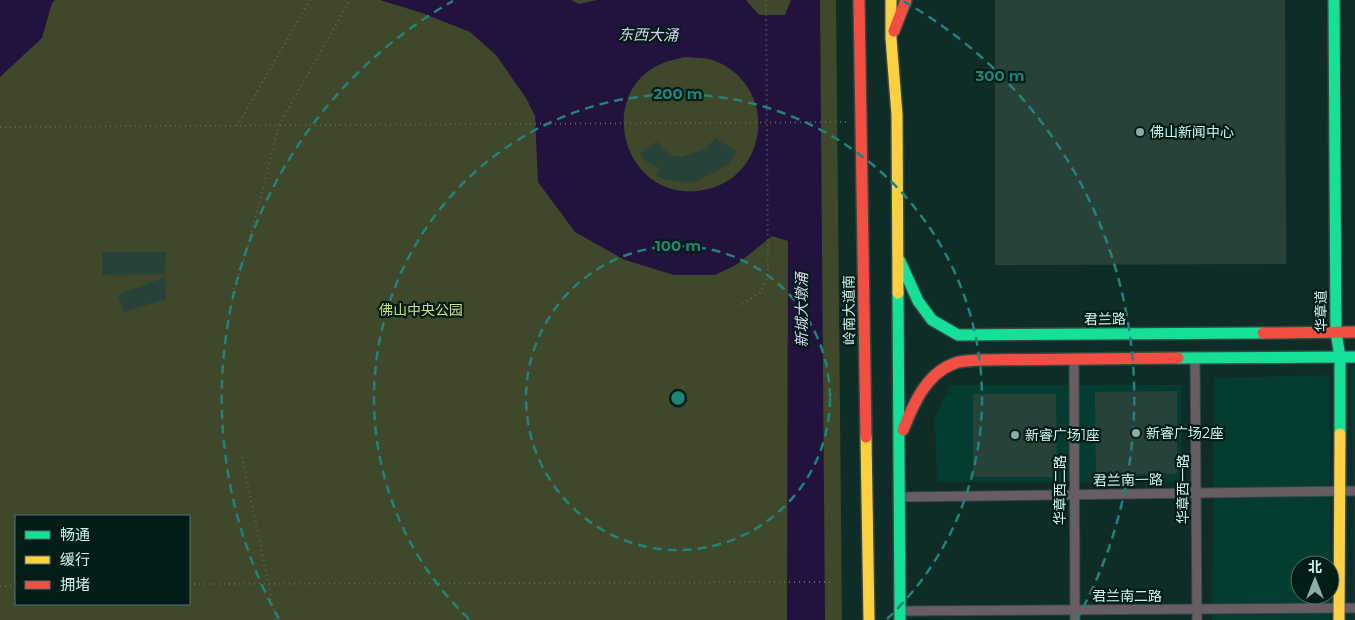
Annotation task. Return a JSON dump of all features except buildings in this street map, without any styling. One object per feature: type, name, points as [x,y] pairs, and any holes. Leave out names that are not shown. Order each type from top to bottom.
[{"type":"street","points":[[852,0],[858,39]]},
{"type":"street","name":"岭南大道南","points":[[859,0],[858,39],[869,620]]},
{"type":"street","points":[[891,0],[891,38],[897,115],[901,497],[900,615]]},
{"type":"street","points":[[891,38],[906,0]]},
{"type":"street","name":"华章道","points":[[1334,0],[1336,332],[1340,357],[1339,614]]},
{"type":"street","name":"君兰路","points":[[898,257],[918,302],[932,320],[958,336],[1355,332]]},
{"type":"street","points":[[900,436],[915,402],[931,381],[953,364],[980,360],[1355,357]]},
{"type":"street","name":"华章西一路","points":[[1195,358],[1197,620]]},
{"type":"street","name":"华章西二路","points":[[1074,360],[1075,620]]},
{"type":"street","name":"君兰南一路","points":[[901,497],[1355,491]]},
{"type":"street","name":"君兰南二路","points":[[900,615],[1197,609],[1339,614],[1355,608]]},
{"type":"path","points":[[237,126],[310,0]]},
{"type":"path","points":[[234,289],[245,257],[280,125],[341,12],[350,0]]},
{"type":"path","points":[[738,306],[762,292],[768,276],[766,0]]},
{"type":"path","points":[[0,128],[513,125],[767,121],[861,122]]},
{"type":"path","points":[[242,457],[276,620]]},
{"type":"path","points":[[190,584],[831,582]]},
{"type":"path","points":[[0,586],[15,586]]},
{"type":"shaded area","points":[[1352,366],[1355,366],[1355,620],[1354,620]]},
{"type":"shaded area","points":[[1330,375],[1330,555],[1290,555],[1290,605],[1330,605],[1330,620],[1212,620],[1214,378]]},
{"type":"shaded area","points":[[950,385],[1182,385],[1181,482],[937,482],[935,418]]},
{"type":"green space","name":"佛山中央公园","points":[[0,0],[836,0],[842,620],[0,620]]},
{"type":"water","points":[[0,0],[55,0],[52,3],[42,38],[0,77]]},
{"type":"water","points":[[380,0],[571,0],[579,4],[597,0],[746,0],[759,15],[785,15],[791,0],[820,0],[825,620],[787,620],[788,241],[772,236],[736,265],[715,275],[674,275],[625,260],[575,232],[538,182],[535,116],[526,98],[496,55],[470,32],[422,13]],"holes":[[[685,57],[711,60],[727,67],[738,75],[752,96],[757,109],[758,121],[754,148],[738,173],[726,182],[712,188],[682,191],[658,183],[639,167],[628,146],[624,122],[628,99],[641,78],[663,63]]]},
{"type":"traffic: fast","points":[[1334,0],[1336,332],[1340,357],[1340,434]]},
{"type":"traffic: fast","points":[[900,261],[918,301],[932,320],[958,335],[1263,333]]},
{"type":"traffic: fast","points":[[898,293],[900,620]]},
{"type":"traffic: fast","points":[[1178,358],[1355,357]]},
{"type":"traffic: slow","points":[[891,0],[891,38],[897,115],[898,293]]},
{"type":"traffic: slow","points":[[1339,620],[1340,434]]},
{"type":"traffic: slow","points":[[866,437],[869,620]]},
{"type":"traffic: jam","points":[[859,0],[866,437]]},
{"type":"traffic: jam","points":[[894,31],[906,0]]},
{"type":"traffic: jam","points":[[1263,333],[1355,332]]},
{"type":"traffic: jam","points":[[903,430],[916,401],[928,383],[935,375],[959,362],[980,360],[1178,358]]},
{"type":"place","name":"佛山新闻中心","points":[[1140,132]]},
{"type":"place","name":"新睿广场2座","points":[[1136,433]]},
{"type":"place","name":"新睿广场1座","points":[[1015,435]]},
{"type":"water label","name":"东西大涌","points":[[648,35]]},
{"type":"water label","name":"新城大墩涌","points":[[802,310]]}]
